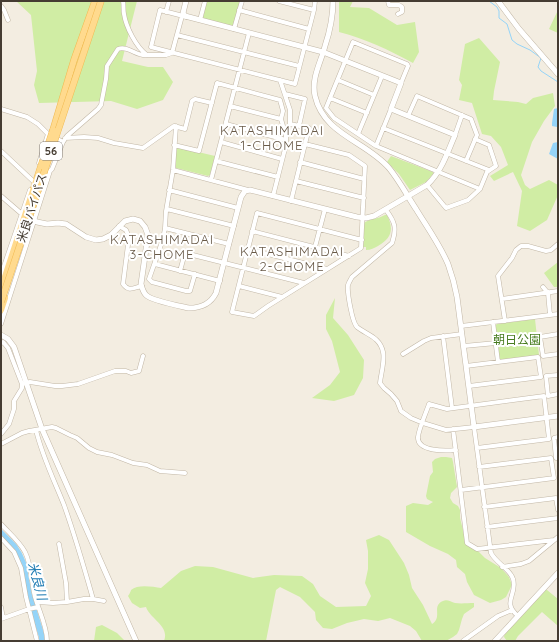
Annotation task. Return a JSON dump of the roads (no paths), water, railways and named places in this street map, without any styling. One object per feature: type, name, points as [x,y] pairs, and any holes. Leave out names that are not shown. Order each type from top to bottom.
[{"type":"main road","points":[[1,289],[23,215],[41,166],[50,132],[94,1]]},
{"type":"main road","points":[[1,310],[48,169],[62,139],[101,1]]},
{"type":"main road","name":"米良バイパス","points":[[1,296],[101,1]]},
{"type":"main road","name":"米良バイパス","points":[[1,302],[101,1]]},
{"type":"street","points":[[123,1],[126,22],[133,38],[139,48],[147,55]]},
{"type":"street","points":[[166,12],[169,1]]},
{"type":"street","points":[[1,324],[32,220],[62,139],[98,110],[101,105],[107,66],[118,49],[125,48],[140,55],[146,56],[166,56],[172,53],[177,35],[185,16],[183,13],[186,1]]},
{"type":"street","points":[[200,20],[205,1]]},
{"type":"street","points":[[234,29],[242,1]]},
{"type":"street","points":[[279,1],[314,10]]},
{"type":"street","points":[[315,1],[305,47],[294,84],[151,47],[160,10],[166,12],[185,16],[249,33],[305,47],[323,52],[401,83]]},
{"type":"street","points":[[333,1],[331,24],[314,83],[318,104],[328,122],[336,129],[372,152],[389,168],[448,264],[455,286],[464,346],[490,548],[492,556],[513,579],[514,586],[510,604],[512,610],[518,616]]},
{"type":"street","points":[[388,1],[389,5],[399,5],[402,7],[402,12],[398,14]]},
{"type":"street","points":[[498,1],[526,38],[558,74]]},
{"type":"street","points":[[1,6],[8,20]]},
{"type":"street","points":[[239,10],[309,29]]},
{"type":"street","points":[[210,180],[249,33]]},
{"type":"street","points":[[177,35],[299,66]]},
{"type":"street","points":[[376,146],[408,66],[407,64],[353,42],[326,108],[334,118],[376,146],[480,189]]},
{"type":"street","points":[[358,134],[382,76]]},
{"type":"street","points":[[280,80],[290,110],[290,124],[308,128],[291,200]]},
{"type":"street","points":[[338,80],[374,95]]},
{"type":"street","points":[[174,145],[199,151],[217,83],[280,100],[283,111],[281,119],[286,140],[273,196]]},
{"type":"street","points":[[285,94],[305,99],[298,126]]},
{"type":"street","points":[[408,116],[417,96],[471,119],[477,135],[466,161]]},
{"type":"street","points":[[330,98],[366,113]]},
{"type":"street","points":[[1,109],[27,117],[62,139],[98,138],[114,143],[143,148],[174,126],[185,129],[192,100],[195,99],[212,103]]},
{"type":"street","points":[[230,106],[281,119]]},
{"type":"street","points":[[391,109],[455,135]]},
{"type":"street","points":[[172,170],[357,218],[374,216],[408,197],[433,180],[447,154],[462,115]]},
{"type":"street","points":[[226,124],[286,140]]},
{"type":"street","points":[[176,126],[165,228],[150,279],[152,282],[190,291],[194,274]]},
{"type":"street","points":[[383,128],[489,170]]},
{"type":"street","points":[[1,275],[23,215],[50,132]]},
{"type":"street","points":[[427,185],[446,208],[468,200],[480,189],[487,172],[496,166],[489,146],[475,139]]},
{"type":"street","points":[[221,142],[282,159]]},
{"type":"street","points":[[305,144],[349,156],[365,166],[362,240],[361,248],[254,316],[232,312],[257,213],[362,240]]},
{"type":"street","points":[[1,151],[33,181]]},
{"type":"street","points":[[216,161],[278,177]]},
{"type":"street","points":[[300,162],[364,179]]},
{"type":"street","points":[[296,181],[364,198]]},
{"type":"street","points":[[170,190],[238,208]]},
{"type":"street","points":[[1,196],[23,215],[32,220],[47,224],[66,224],[86,237],[96,240],[108,236],[125,221],[135,219],[142,223],[147,229],[148,235],[142,286],[145,294],[151,298],[194,308],[205,305],[216,293],[242,194],[250,190]]},
{"type":"street","points":[[167,209],[234,226]]},
{"type":"street","points":[[315,247],[325,209]]},
{"type":"street","points":[[386,210],[392,218],[395,227],[395,235],[392,243],[352,277],[348,283],[348,290],[352,317],[355,324],[358,328],[378,341],[383,352],[380,382],[397,401],[402,411],[411,418],[442,429],[474,427],[558,416]]},
{"type":"street","points":[[119,226],[126,230],[129,237],[123,284],[130,289],[142,286]]},
{"type":"street","points":[[165,228],[229,244]]},
{"type":"street","points":[[252,231],[349,256]]},
{"type":"street","points":[[505,321],[498,276],[512,258],[516,250],[521,246],[525,245],[543,251],[549,251],[558,244]]},
{"type":"street","points":[[248,249],[327,269]]},
{"type":"street","points":[[180,270],[185,253],[304,283]]},
{"type":"street","points":[[155,264],[220,280]]},
{"type":"street","points":[[239,286],[282,297]]},
{"type":"street","points":[[543,287],[548,293],[550,315]]},
{"type":"street","points":[[502,299],[558,291]]},
{"type":"street","points":[[461,326],[558,314]]},
{"type":"street","points":[[493,322],[498,362]]},
{"type":"street","points":[[403,354],[431,338],[462,334]]},
{"type":"street","points":[[558,334],[540,337],[543,356],[558,354]]},
{"type":"street","points":[[1,335],[8,339],[14,347],[39,429],[136,641]]},
{"type":"street","points":[[443,336],[452,408]]},
{"type":"street","points":[[1,343],[3,342],[8,348],[24,383],[14,401],[11,421],[8,427],[1,434]]},
{"type":"street","points":[[464,346],[496,343]]},
{"type":"street","points":[[24,383],[30,382],[62,386],[78,384],[115,371],[126,371],[131,373],[136,372],[139,371],[143,356]]},
{"type":"street","points":[[466,366],[538,357],[541,377],[469,386]]},
{"type":"street","points":[[558,375],[546,376],[548,396],[558,394]]},
{"type":"street","points":[[456,450],[437,450],[422,446],[419,442],[418,438],[430,404],[447,409],[544,396],[549,439],[477,448]]},
{"type":"street","points":[[1,444],[22,433],[52,427],[77,438],[89,448],[97,452],[112,455],[133,463],[147,465],[160,471],[186,473]]},
{"type":"street","points":[[39,429],[40,446],[81,556],[93,599]]},
{"type":"street","points":[[453,429],[467,543],[477,549],[556,538]]},
{"type":"street","points":[[558,438],[554,438],[556,458],[558,458]]},
{"type":"street","points":[[461,490],[554,478],[551,458],[479,467]]},
{"type":"street","points":[[484,507],[556,498],[558,510]]},
{"type":"street","points":[[487,527],[558,518]]},
{"type":"street","points":[[1,524],[19,543],[25,553],[30,566],[37,605],[46,629],[47,641]]},
{"type":"street","points":[[1,538],[12,549],[21,568],[37,641]]},
{"type":"street","points":[[502,566],[522,564],[529,561],[556,538]]},
{"type":"street","points":[[59,544],[65,577],[67,602]]},
{"type":"street","points":[[495,641],[558,573]]},
{"type":"street","points":[[1,607],[2,619],[37,605],[84,599],[104,601]]},
{"type":"street","points":[[463,641],[498,616],[512,610]]},
{"type":"water","points":[[558,108],[558,128],[552,126],[552,123],[554,109]]},
{"type":"water","points":[[558,142],[558,159],[549,154],[553,143]]},
{"type":"waterway","points":[[489,1],[497,7],[499,11],[499,18],[507,24],[512,40],[541,58],[538,67],[541,71],[558,82]]},
{"type":"waterway","name":"米良川","points":[[1,533],[14,546],[23,563],[29,595],[42,641]]},
{"type":"district","name":"KATASHIMADAI 1-CHOME","points":[[272,138]]},
{"type":"district","name":"KATASHIMADAI 3-CHOME","points":[[162,246]]},
{"type":"district","name":"KATASHIMADAI 2-CHOME","points":[[292,258]]},
{"type":"park label","name":"朝日公園","points":[[517,340]]}]
